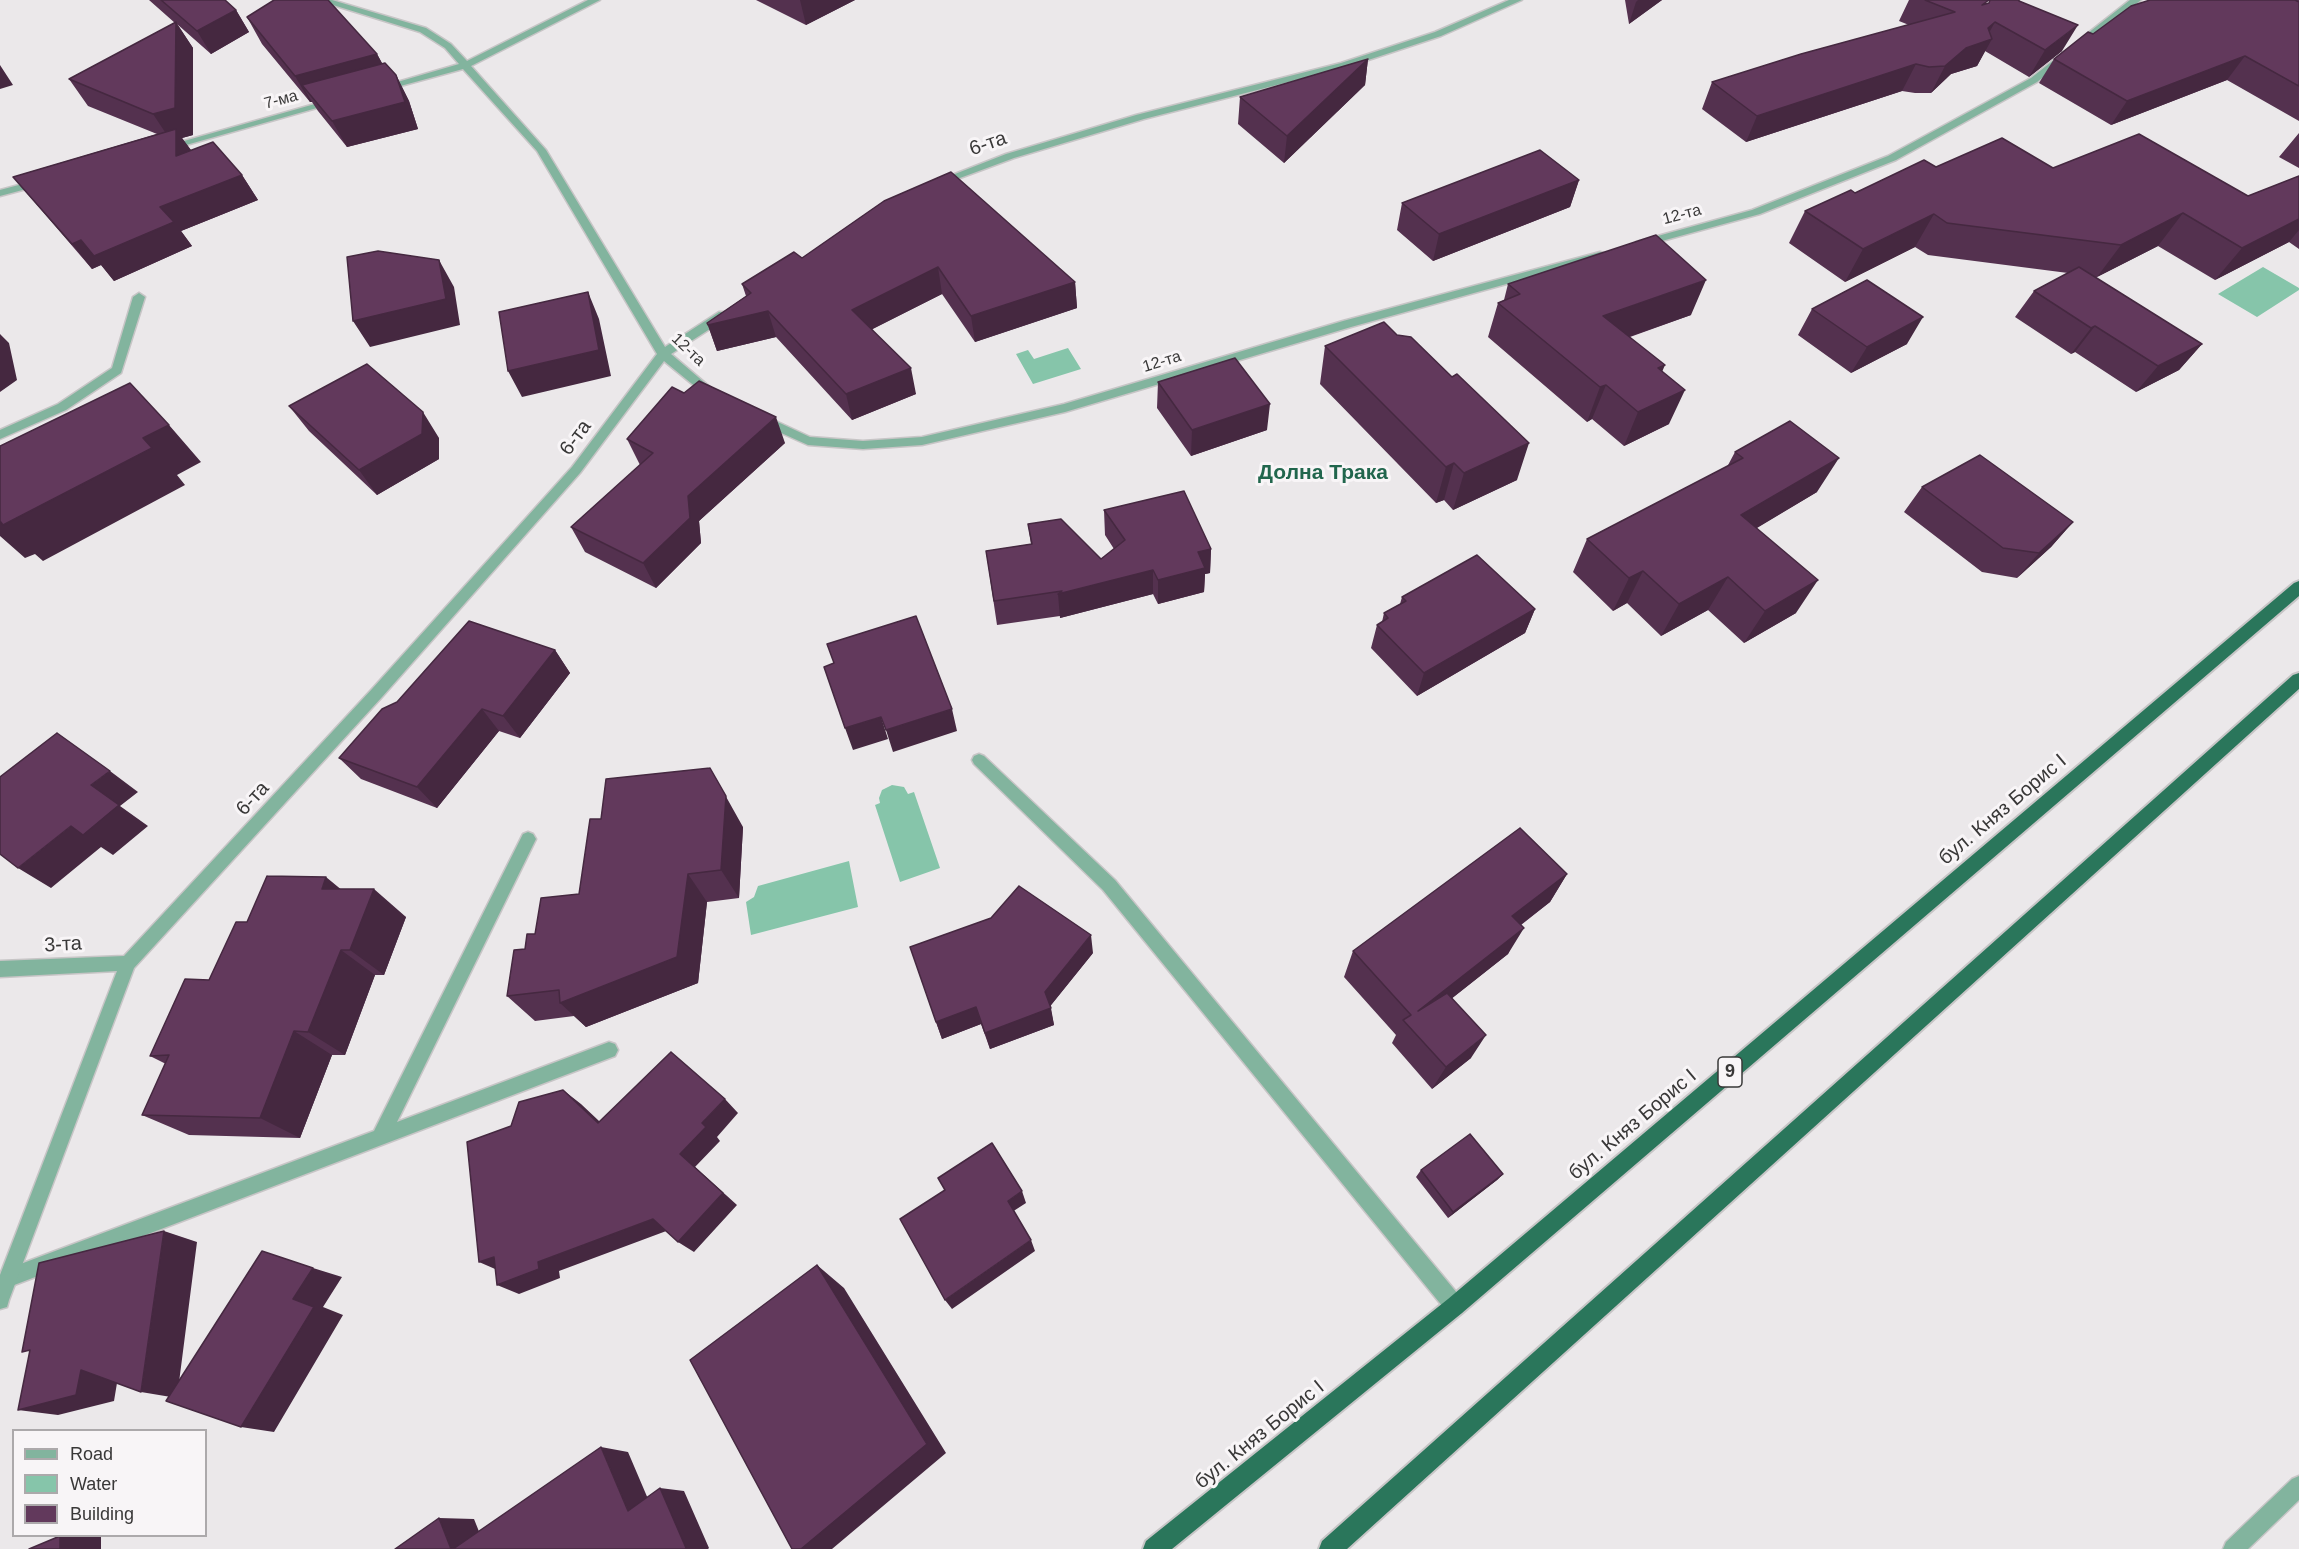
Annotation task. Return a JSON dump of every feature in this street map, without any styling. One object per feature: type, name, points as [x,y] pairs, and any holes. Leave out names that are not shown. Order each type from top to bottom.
[{"type":"highway","name":"бул. Княз Борис I","points":[[1154,1549],[1455,1306],[2299,587]]},
{"type":"highway","points":[[1330,1549],[2299,679]]},
{"type":"street","name":"12-та","points":[[322,0],[423,30],[448,46],[541,150],[663,354],[721,401]]},
{"type":"street","points":[[373,90],[464,66],[595,0]]},
{"type":"street","name":"6-та","points":[[924,188],[1010,156],[1140,117],[1344,65],[1438,34],[1517,0]]},
{"type":"street","name":"12-та","points":[[1631,246],[1756,212],[1892,158],[2034,80],[2136,0]]},
{"type":"street","name":"7-ма","points":[[158,149],[339,100]]},
{"type":"street","points":[[0,193],[57,177]]},
{"type":"street","name":"12-та","points":[[753,416],[808,441],[863,445],[922,441],[1065,408],[1347,324],[1609,252]]},
{"type":"street","points":[[0,435],[62,407],[117,369],[139,297]]},
{"type":"street","name":"6-та","points":[[0,1300],[128,963],[377,693],[576,470],[663,354],[733,308]]},
{"type":"street","points":[[979,760],[1109,885],[1455,1306]]},
{"type":"street","points":[[380,1137],[528,839]]},
{"type":"street","name":"3-та","points":[[0,969],[128,963]]},
{"type":"street","points":[[9,1278],[609,1050]]},
{"type":"street","points":[[2233,1549],[2299,1486]]},
{"type":"water","points":[[2263,267],[2299,290],[2257,317],[2218,294]]},
{"type":"water","points":[[1068,348],[1081,369],[1033,384],[1016,354],[1028,350],[1034,359]]},
{"type":"water","points":[[892,785],[904,787],[908,794],[914,792],[940,868],[900,882],[875,805],[880,803],[882,790]]},
{"type":"water","points":[[849,861],[858,907],[751,935],[746,902],[754,897],[758,886]]},
{"type":"building","points":[[161,0],[225,0],[236,10],[197,31]]},
{"type":"building","points":[[274,0],[328,0],[377,54],[295,76],[247,17]]},
{"type":"building","points":[[1925,0],[1989,0],[1982,5],[1989,3],[1990,0],[2019,0],[2078,25],[2045,50],[1995,22],[1988,28],[1992,39],[1966,48],[1945,66],[1929,67],[1916,64],[1757,116],[1712,82],[1801,54],[1955,12]]},
{"type":"building","points":[[2150,0],[2295,0],[2299,2],[2299,86],[2245,56],[2127,101],[2054,59],[2088,32],[2093,34],[2131,6]]},
{"type":"building","points":[[176,22],[175,108],[153,114],[69,79]]},
{"type":"building","points":[[1368,59],[1287,136],[1240,97]]},
{"type":"building","points":[[385,63],[396,75],[405,102],[332,121],[302,85]]},
{"type":"building","points":[[176,129],[176,156],[213,142],[242,175],[160,207],[174,222],[94,256],[81,240],[72,244],[13,177]]},
{"type":"building","points":[[2139,134],[2248,196],[2299,176],[2299,219],[2242,248],[2183,213],[2121,245],[1947,223],[1934,214],[1863,249],[1805,211],[1851,190],[1855,193],[1924,160],[1936,167],[2002,138],[2053,168]]},
{"type":"building","points":[[1540,150],[1579,180],[1439,234],[1402,203]]},
{"type":"building","points":[[951,172],[1075,282],[971,316],[938,267],[852,310],[911,368],[846,394],[768,311],[708,325],[707,323],[751,293],[742,284],[794,252],[802,258],[884,201]]},
{"type":"building","points":[[1656,235],[1706,280],[1603,316],[1665,365],[1658,368],[1685,390],[1638,412],[1606,385],[1600,387],[1498,303],[1520,294],[1508,284]]},
{"type":"building","points":[[378,251],[439,260],[446,299],[353,321],[347,257]]},
{"type":"building","points":[[2079,267],[2202,344],[2158,366],[2095,326],[2091,328],[2034,291]]},
{"type":"building","points":[[1867,280],[1923,317],[1867,347],[1812,309]]},
{"type":"building","points":[[588,292],[599,350],[508,371],[499,312]]},
{"type":"building","points":[[1384,322],[1397,335],[1411,337],[1452,377],[1457,374],[1529,443],[1464,473],[1454,463],[1446,467],[1325,346]]},
{"type":"building","points":[[1235,358],[1270,404],[1192,430],[1158,382]]},
{"type":"building","points":[[367,364],[423,412],[422,434],[359,470],[289,406]]},
{"type":"building","points":[[699,381],[776,417],[688,496],[690,518],[643,563],[571,527],[653,453],[627,439],[672,387],[684,393]]},
{"type":"building","points":[[130,383],[169,425],[143,438],[152,448],[3,525],[0,521],[0,446]]},
{"type":"building","points":[[1790,421],[1839,458],[1741,515],[1818,580],[1765,611],[1728,577],[1679,604],[1643,571],[1629,578],[1587,539],[1743,458],[1735,452]]},
{"type":"building","points":[[1980,455],[2073,522],[2039,553],[2003,548],[1922,487]]},
{"type":"building","points":[[1184,491],[1211,549],[1198,552],[1205,568],[1158,580],[1153,570],[1058,594],[1062,591],[994,601],[986,551],[1032,544],[1028,524],[1061,519],[1101,559],[1125,540],[1104,510]]},
{"type":"building","points":[[1477,555],[1535,609],[1424,673],[1377,625],[1388,618],[1384,613],[1406,601],[1402,597]]},
{"type":"building","points":[[916,616],[952,709],[886,730],[881,717],[845,728],[824,667],[834,663],[827,644]]},
{"type":"building","points":[[469,621],[555,650],[503,716],[482,709],[417,787],[339,758],[382,709],[397,702]]},
{"type":"building","points":[[57,733],[110,771],[91,785],[119,805],[83,835],[71,826],[18,868],[0,854],[0,777]]},
{"type":"building","points":[[710,768],[726,796],[721,870],[688,874],[677,957],[560,1003],[559,990],[507,996],[514,950],[525,949],[527,934],[535,934],[541,898],[579,894],[590,819],[601,819],[606,779]]},
{"type":"building","points":[[1520,828],[1567,874],[1512,916],[1524,928],[1418,1011],[1447,993],[1486,1035],[1446,1067],[1403,1020],[1411,1015],[1353,951]]},
{"type":"building","points":[[267,876],[326,877],[322,889],[374,889],[350,950],[341,950],[308,1032],[294,1031],[260,1118],[142,1115],[169,1055],[150,1056],[185,979],[209,980],[236,922],[247,922]]},
{"type":"building","points":[[1019,886],[1091,935],[1045,992],[1051,1008],[985,1033],[976,1007],[936,1022],[910,947],[991,918]]},
{"type":"building","points":[[671,1052],[725,1099],[702,1123],[706,1127],[680,1154],[723,1193],[678,1242],[653,1219],[538,1262],[539,1269],[497,1285],[494,1257],[479,1262],[467,1142],[511,1126],[519,1102],[563,1090],[598,1123]]},
{"type":"building","points":[[1470,1134],[1503,1174],[1453,1212],[1421,1170]]},
{"type":"building","points":[[992,1143],[1022,1191],[1008,1201],[1031,1240],[945,1300],[900,1219],[945,1190],[938,1178]]},
{"type":"building","points":[[164,1231],[141,1392],[81,1370],[76,1395],[18,1410],[30,1350],[22,1352],[39,1263]]},
{"type":"building","points":[[262,1251],[313,1268],[293,1299],[314,1307],[241,1427],[166,1401]]},
{"type":"building","points":[[817,1265],[927,1444],[801,1549],[792,1549],[690,1360]]},
{"type":"building","points":[[601,1447],[628,1511],[660,1488],[685,1549],[453,1549]]},
{"type":"building","points":[[439,1518],[451,1549],[395,1549]]},
{"type":"building","points":[[58,1537],[60,1537],[60,1549],[29,1549]]},
{"type":"district","name":"Долна Трака","points":[[1323,473]]}]
